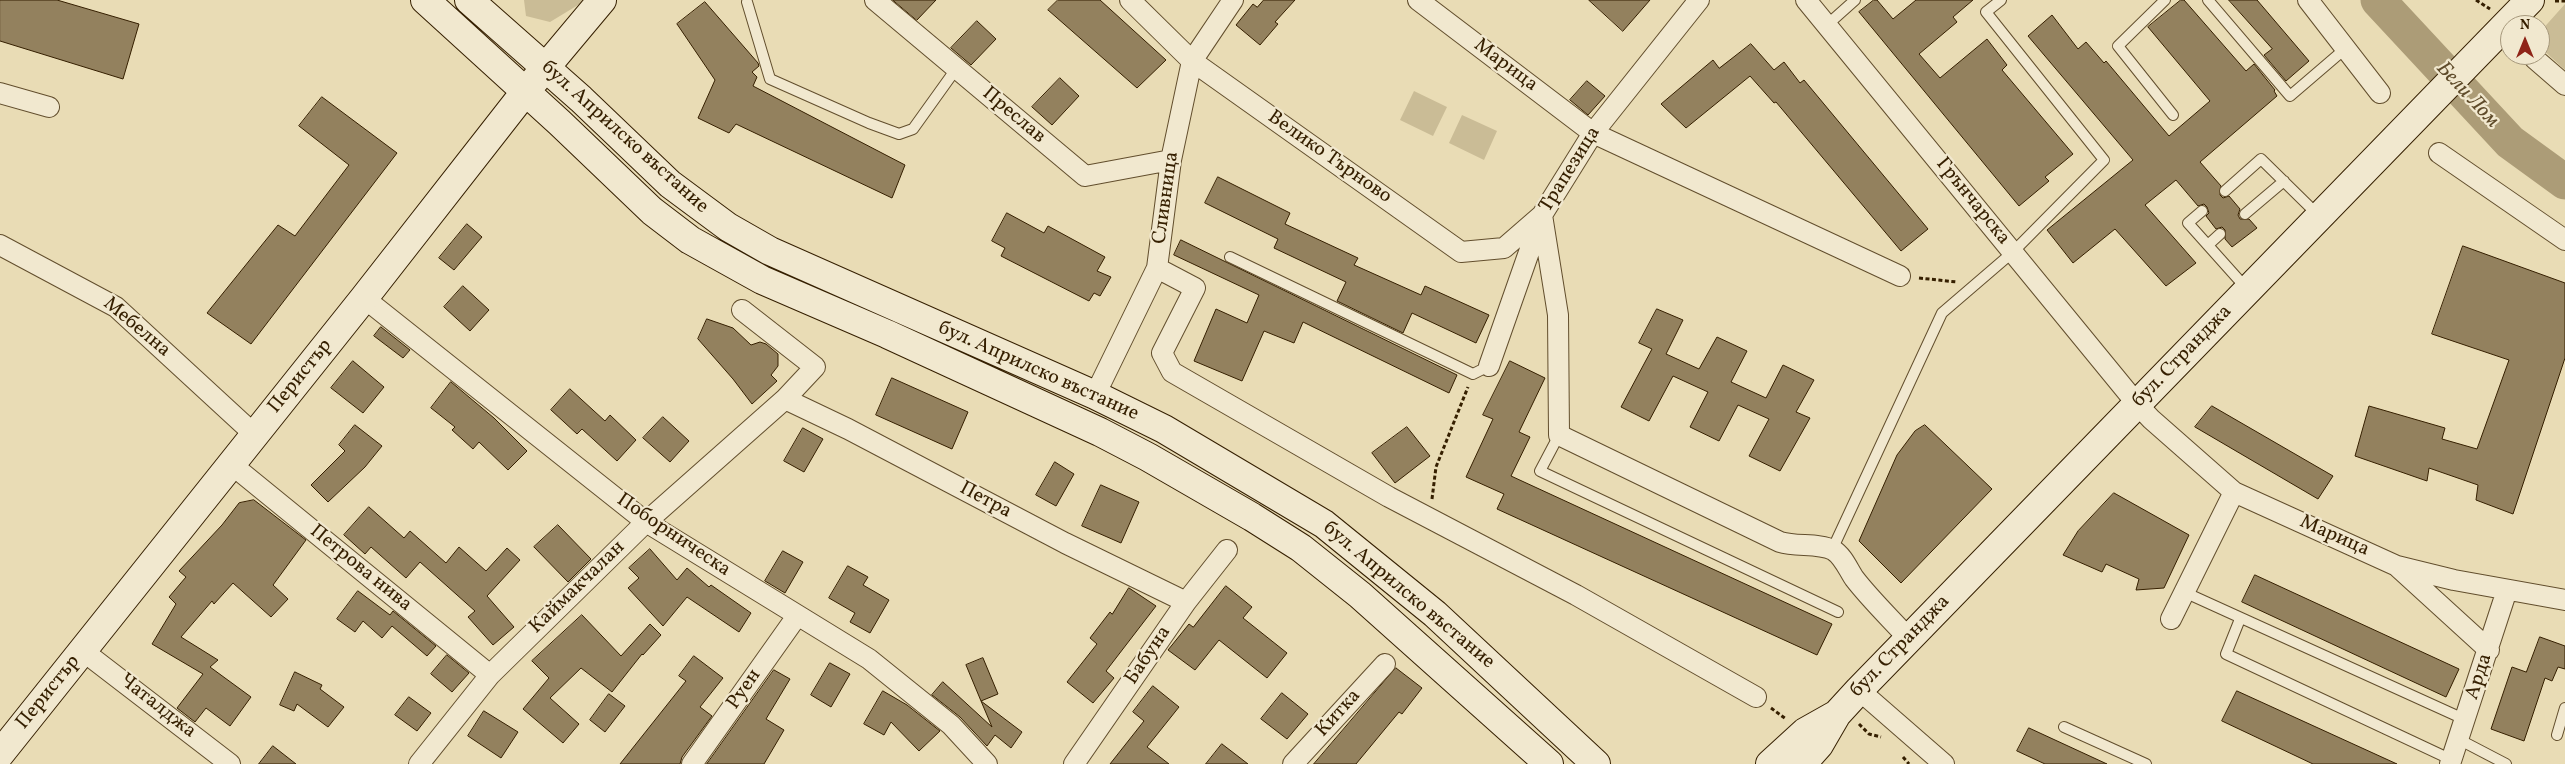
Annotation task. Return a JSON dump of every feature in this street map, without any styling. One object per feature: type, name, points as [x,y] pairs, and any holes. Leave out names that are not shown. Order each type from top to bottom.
[{"type":"street","name":"бул. Априлско въстание","points":[[425,0],[652,211],[690,240],[724,261],[762,280],[887,334],[1100,432],[1228,503],[1293,543],[1360,595],[1549,764]]},
{"type":"street","name":"бул. Априлско въстание","points":[[469,0],[546,68],[670,184],[728,227],[770,251],[1095,395],[1164,428],[1324,524],[1435,614],[1596,764]]},
{"type":"street","name":"Перистър","points":[[0,754],[364,298],[525,92],[602,0]]},
{"type":"street","name":"Преслав","points":[[874,0],[1085,176],[1171,160]]},
{"type":"street","name":"Велико Търново","points":[[1130,0],[1192,61],[1461,252],[1504,248],[1542,215]]},
{"type":"street","name":"Сливница","points":[[1095,395],[1157,268],[1171,160],[1192,61],[1233,0]]},
{"type":"street","name":"Марица","points":[[1418,0],[1593,132],[1900,276]]},
{"type":"street","name":"Трапезица","points":[[1481,370],[1542,215],[1593,132],[1699,0]]},
{"type":"street","name":"Грънчарска","points":[[1806,0],[2137,404]]},
{"type":"street","points":[[2308,0],[2380,93]]},
{"type":"street","name":"бул. Странджа","points":[[1802,764],[1845,716],[1859,690],[1909,638],[2488,43],[2543,0]]},
{"type":"street","points":[[2542,65],[2565,85]]},
{"type":"street","points":[[0,93],[49,107]]},
{"type":"street","points":[[2439,153],[2565,240]]},
{"type":"street","points":[[1542,215],[1558,315],[1559,435],[1780,542],[1796,546],[1821,546],[1832,550],[1838,554],[1854,578],[1909,638]]},
{"type":"street","name":"Мебелна","points":[[0,245],[116,306],[255,435]]},
{"type":"street","points":[[1157,268],[1195,288],[1162,353],[1172,372],[1429,518],[1576,595],[1756,697]]},
{"type":"street","name":"Поборническа","points":[[364,298],[646,522],[869,659],[951,725],[987,764]]},
{"type":"street","name":"Каймакчалан","points":[[419,764],[490,675],[646,522],[785,399],[815,367],[742,310]]},
{"type":"street","name":"Петра","points":[[785,399],[848,428],[1065,543],[1186,602]]},
{"type":"street","name":"Марица","points":[[2137,404],[2151,420],[2234,492],[2397,566],[2507,590],[2565,600]]},
{"type":"street","name":"Петрова нива","points":[[231,464],[490,675]]},
{"type":"street","points":[[2171,619],[2234,492]]},
{"type":"street","name":"Бабуна","points":[[1074,764],[1186,602],[1227,550]]},
{"type":"street","points":[[2397,566],[2489,650]]},
{"type":"street","name":"Арда","points":[[2451,762],[2460,740],[2507,590]]},
{"type":"street","name":"Руен","points":[[692,764],[797,616]]},
{"type":"street","name":"Чаталджа","points":[[83,650],[230,764]]},
{"type":"street","name":"Китка","points":[[1299,762],[1385,664]]},
{"type":"street","points":[[1859,690],[1944,764]]},
{"type":"street","name":"бул. Странджа","points":[[1770,764],[1805,732],[1845,716]]},
{"type":"lane","points":[[1827,25],[1855,0]]},
{"type":"lane","points":[[1832,550],[1942,313],[2013,252],[2104,160],[1986,12],[2001,0]]},
{"type":"lane","points":[[2164,0],[2118,46],[2173,115]]},
{"type":"lane","points":[[2208,0],[2290,96],[2346,48]]},
{"type":"lane","points":[[747,2],[770,79],[869,124],[899,134],[913,129],[956,69]]},
{"type":"lane","points":[[2225,191],[2261,159],[2320,217]]},
{"type":"lane","points":[[2245,214],[2284,181]]},
{"type":"lane","points":[[2202,211],[2188,223],[2248,290]]},
{"type":"lane","points":[[2208,244],[2220,234]]},
{"type":"lane","points":[[1230,257],[1481,370]]},
{"type":"lane","points":[[1559,435],[1540,471],[1838,612]]},
{"type":"lane","points":[[2184,592],[2466,720]]},
{"type":"lane","points":[[2240,619],[2226,654],[2451,762]]},
{"type":"lane","points":[[2557,735],[2565,708]]},
{"type":"lane","points":[[2064,727],[2146,764]]},
{"type":"lane","points":[[2460,740],[2506,764]]},
{"type":"path","points":[[2543,0],[2565,1]]},
{"type":"path","points":[[1900,276],[1978,284]]},
{"type":"path","points":[[1429,518],[1436,467],[1481,370]]},
{"type":"path","points":[[1756,697],[1805,732]]},
{"type":"path","points":[[1845,716],[1869,734],[1887,738]]},
{"type":"path","points":[[1898,751],[1909,764]]},
{"type":"shaded area","points":[[524,0],[582,0],[583,2],[550,22],[526,16]]},
{"type":"shaded area","points":[[2565,4],[2565,70],[2550,56],[2550,21]]},
{"type":"shaded area","points":[[1414,91],[1447,107],[1433,136],[1400,120]]},
{"type":"shaded area","points":[[1462,115],[1497,131],[1484,160],[1449,143]]},
{"type":"building","points":[[0,0],[57,0],[139,24],[123,79],[0,41]]},
{"type":"building","points":[[893,0],[936,0],[917,20]]},
{"type":"building","points":[[1058,0],[1100,0],[1166,60],[1137,88],[1048,10]]},
{"type":"building","points":[[1264,0],[1295,0],[1275,22],[1278,24],[1260,45],[1236,25],[1253,4],[1257,7]]},
{"type":"building","points":[[1589,0],[1650,0],[1623,31]]},
{"type":"building","points":[[1874,0],[1877,0],[1893,19],[1916,0],[1973,0],[1953,17],[1957,22],[1919,54],[1940,78],[1987,39],[2007,65],[2002,70],[2073,154],[2045,177],[2049,181],[2019,206],[1859,12]]},
{"type":"building","points":[[2181,0],[2184,0],[2246,71],[2254,64],[2275,90],[2277,96],[2200,162],[2221,186],[2220,195],[2223,198],[2229,196],[2240,209],[2238,215],[2240,219],[2249,219],[2257,228],[2232,247],[2225,239],[2225,230],[2222,227],[2216,229],[2206,216],[2209,213],[2207,207],[2204,204],[2198,206],[2176,180],[2145,205],[2196,263],[2166,286],[2115,229],[2073,263],[2047,230],[2133,160],[2028,36],[2052,15],[2078,49],[2086,42],[2104,63],[2106,61],[2169,136],[2210,101],[2148,27]]},
{"type":"building","points":[[2229,0],[2257,0],[2309,61],[2286,81],[2264,55],[2272,49]]},
{"type":"building","points":[[705,2],[758,63],[759,66],[752,72],[757,77],[753,86],[905,165],[892,198],[736,124],[729,133],[698,118],[715,80],[677,24]]},
{"type":"building","points":[[977,21],[996,39],[971,65],[951,48]]},
{"type":"building","points":[[1751,44],[1774,70],[1784,62],[1800,83],[1804,80],[1928,229],[1901,251],[1776,102],[1774,103],[1750,76],[1686,128],[1661,104],[1713,60],[1719,68]]},
{"type":"building","points":[[1060,78],[1079,96],[1052,125],[1032,107]]},
{"type":"building","points":[[1587,81],[1605,96],[1588,115],[1570,100]]},
{"type":"building","points":[[322,97],[397,153],[251,344],[207,313],[278,225],[295,236],[349,165],[299,126]]},
{"type":"building","points":[[1218,177],[1290,213],[1285,224],[1358,258],[1354,265],[1421,295],[1425,286],[1489,315],[1476,343],[1412,313],[1403,333],[1337,301],[1346,282],[1274,248],[1278,239],[1205,203]]},
{"type":"building","points":[[1007,213],[1044,233],[1048,226],[1105,257],[1097,271],[1111,277],[1100,296],[1094,293],[1089,301],[1001,256],[1005,248],[992,241]]},
{"type":"building","points":[[467,224],[482,237],[454,270],[439,258]]},
{"type":"building","points":[[1181,240],[1457,375],[1449,393],[1303,322],[1294,343],[1264,331],[1242,381],[1194,361],[1216,309],[1247,323],[1259,295],[1174,255]]},
{"type":"building","points":[[2463,246],[2565,283],[2565,358],[2513,514],[2476,500],[2478,485],[2429,468],[2427,481],[2355,456],[2369,406],[2445,428],[2442,439],[2477,449],[2509,360],[2432,334]]},
{"type":"building","points":[[463,286],[489,310],[470,331],[444,307]]},
{"type":"building","points":[[1657,309],[1683,320],[1666,354],[1699,369],[1717,337],[1747,351],[1731,382],[1766,398],[1783,365],[1814,380],[1796,412],[1810,418],[1780,471],[1749,456],[1769,419],[1738,405],[1719,441],[1690,427],[1708,392],[1673,376],[1649,421],[1621,407],[1652,349],[1639,343]]},
{"type":"building","points":[[707,319],[733,328],[751,345],[760,342],[766,344],[778,354],[778,366],[771,375],[777,381],[752,404],[698,339]]},
{"type":"building","points":[[381,327],[410,350],[403,358],[374,336]]},
{"type":"building","points":[[353,361],[384,387],[363,413],[331,388]]},
{"type":"building","points":[[1510,361],[1545,378],[1519,432],[1530,437],[1511,476],[1832,624],[1817,655],[1497,509],[1504,494],[1466,477],[1493,419],[1483,415]]},
{"type":"building","points":[[892,378],[968,412],[952,449],[876,415]]},
{"type":"building","points":[[451,382],[494,418],[527,451],[508,470],[479,442],[473,449],[452,430],[455,427],[431,408]]},
{"type":"building","points":[[570,389],[605,421],[610,415],[636,440],[617,461],[582,429],[577,434],[551,410]]},
{"type":"building","points":[[2212,406],[2333,476],[2318,499],[2195,427]]},
{"type":"building","points":[[663,417],[689,441],[670,462],[643,438]]},
{"type":"building","points":[[355,425],[382,446],[365,467],[328,502],[311,485],[345,451],[339,445]]},
{"type":"building","points":[[1925,425],[1992,489],[1901,583],[1859,541],[1897,455],[1915,431]]},
{"type":"building","points":[[1407,427],[1430,456],[1395,483],[1372,453]]},
{"type":"building","points":[[803,428],[823,439],[804,472],[784,461]]},
{"type":"building","points":[[1055,462],[1074,474],[1056,506],[1036,495]]},
{"type":"building","points":[[1101,485],[1139,502],[1121,543],[1082,526]]},
{"type":"building","points":[[2114,493],[2189,535],[2164,588],[2136,590],[2139,579],[2106,564],[2102,572],[2063,555],[2078,531]]},
{"type":"building","points":[[254,500],[306,540],[273,585],[288,599],[271,617],[233,583],[214,604],[212,601],[181,637],[218,660],[210,667],[251,697],[230,726],[206,708],[195,722],[177,708],[203,674],[152,644],[176,604],[169,597],[186,577],[179,571],[222,525],[239,503]]},
{"type":"building","points":[[369,507],[404,538],[410,531],[446,563],[459,547],[486,571],[507,548],[520,560],[487,596],[514,627],[493,645],[468,617],[475,611],[420,562],[406,578],[371,547],[365,554],[344,535]]},
{"type":"building","points":[[558,525],[591,559],[568,582],[534,547]]},
{"type":"building","points":[[650,549],[677,580],[687,568],[709,587],[711,585],[751,613],[739,632],[687,597],[663,626],[628,588],[639,578],[629,568]]},
{"type":"building","points":[[783,551],[803,562],[785,593],[765,581]]},
{"type":"building","points":[[848,566],[868,577],[863,585],[889,600],[870,633],[850,622],[855,613],[829,598]]},
{"type":"building","points":[[2255,575],[2459,669],[2446,697],[2242,602]]},
{"type":"building","points":[[1226,586],[1252,607],[1243,618],[1287,653],[1267,678],[1219,640],[1195,670],[1168,650],[1189,624],[1193,627]]},
{"type":"building","points":[[1129,588],[1156,606],[1106,671],[1114,678],[1093,703],[1067,682],[1097,644],[1090,638],[1110,612],[1112,614]]},
{"type":"building","points":[[358,591],[390,615],[393,611],[436,646],[427,656],[392,626],[382,638],[363,621],[355,632],[337,619]]},
{"type":"building","points":[[582,615],[621,656],[650,624],[661,635],[642,654],[612,692],[581,668],[550,698],[579,724],[563,743],[523,709],[549,678],[532,661]]},
{"type":"building","points":[[2540,637],[2565,646],[2565,669],[2558,667],[2552,681],[2545,678],[2524,741],[2491,729],[2512,667],[2526,672]]},
{"type":"building","points":[[447,655],[469,673],[452,692],[431,674]]},
{"type":"building","points":[[694,656],[723,678],[700,707],[712,716],[682,757],[680,764],[620,764],[686,681],[679,676]]},
{"type":"building","points":[[983,658],[998,694],[981,701],[966,665]]},
{"type":"building","points":[[830,663],[850,674],[831,707],[811,695]]},
{"type":"building","points":[[1396,668],[1422,688],[1402,714],[1399,712],[1356,764],[1314,764]]},
{"type":"building","points":[[774,670],[790,679],[766,719],[784,730],[764,764],[707,764]]},
{"type":"building","points":[[295,672],[322,685],[320,689],[344,707],[328,727],[297,704],[294,711],[280,705]]},
{"type":"building","points":[[943,682],[992,727],[981,701],[1022,732],[1011,748],[995,735],[987,746],[960,717],[932,695]]},
{"type":"building","points":[[1153,686],[1179,707],[1147,747],[1169,764],[1110,764],[1144,721],[1133,712]]},
{"type":"building","points":[[883,691],[907,705],[940,731],[919,751],[891,722],[884,735],[864,724]]},
{"type":"building","points":[[2237,691],[2397,764],[2313,764],[2222,721]]},
{"type":"building","points":[[1282,693],[1308,714],[1287,739],[1261,719]]},
{"type":"building","points":[[609,694],[625,706],[605,732],[590,720]]},
{"type":"building","points":[[409,697],[431,713],[417,731],[395,715]]},
{"type":"building","points":[[484,711],[518,732],[501,758],[468,736]]},
{"type":"building","points":[[2029,728],[2107,764],[2045,764],[2017,751]]},
{"type":"building","points":[[1222,744],[1248,764],[1206,764]]},
{"type":"building","points":[[273,746],[296,764],[259,764]]},
{"type":"waterway","name":"Бели Лом","points":[[2378,0],[2510,142],[2565,182]]}]
